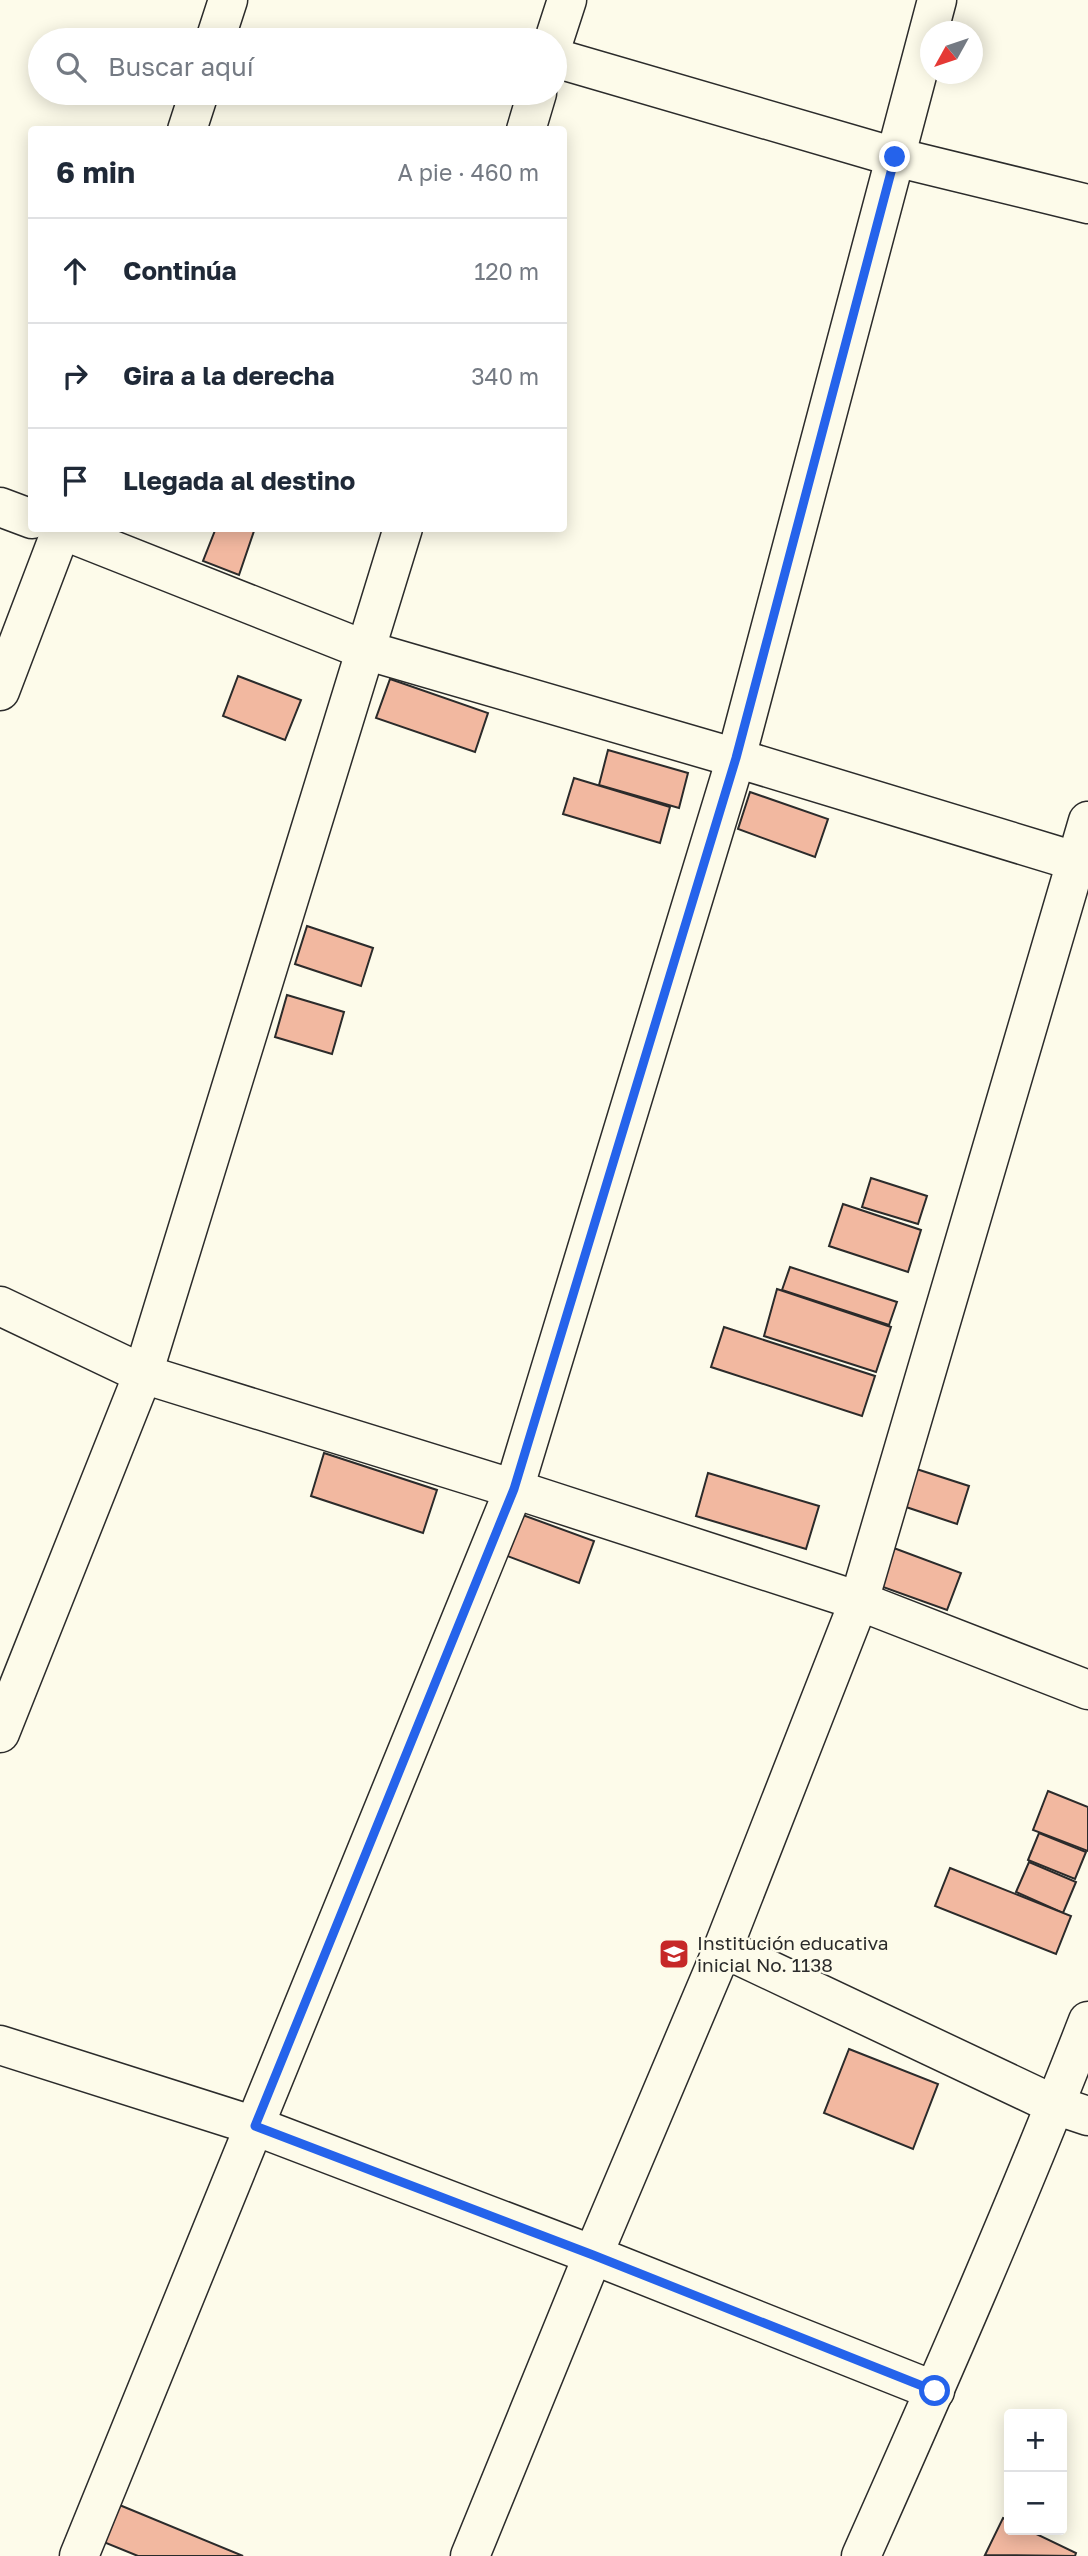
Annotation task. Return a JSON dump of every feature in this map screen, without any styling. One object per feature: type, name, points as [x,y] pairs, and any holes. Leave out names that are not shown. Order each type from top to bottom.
[{"type":"street","points":[[219,28],[228,0]]},
{"type":"street","points":[[558,28],[567,0]]},
{"type":"street","points":[[79,2556],[514,1489],[736,758],[937,0]]},
{"type":"street","points":[[567,61],[895,157],[1088,204]]},
{"type":"street","points":[[188,126],[194,105]]},
{"type":"street","points":[[527,126],[533,105]]},
{"type":"street","points":[[0,507],[28,518]]},
{"type":"street","points":[[0,691],[51,532]]},
{"type":"street","points":[[66,532],[365,650],[736,758],[1082,864]]},
{"type":"street","points":[[0,1733],[143,1374],[402,532]]},
{"type":"street","points":[[470,2556],[723,1948],[859,1601],[1082,864],[1088,821]]},
{"type":"street","points":[[0,1306],[143,1374],[514,1489],[859,1601],[1088,1690]]},
{"type":"street","points":[[723,1948],[1072,2110]]},
{"type":"street","points":[[861,2556],[935,2391],[1072,2110],[1088,2021]]},
{"type":"street","points":[[0,2045],[255,2126],[593,2255],[935,2391]]},
{"type":"building","points":[[214,532],[254,532],[239,575],[203,561]]},
{"type":"building","points":[[238,676],[301,700],[285,740],[223,716]]},
{"type":"building","points":[[390,679],[488,713],[475,752],[376,718]]},
{"type":"building","points":[[608,750],[688,773],[679,808],[599,785]]},
{"type":"building","points":[[574,778],[670,807],[660,843],[563,814]]},
{"type":"building","points":[[750,792],[828,819],[815,857],[738,829]]},
{"type":"building","points":[[307,926],[373,948],[361,986],[295,964]]},
{"type":"building","points":[[287,995],[344,1012],[332,1054],[275,1037]]},
{"type":"building","points":[[871,1178],[927,1196],[918,1224],[862,1207]]},
{"type":"building","points":[[843,1204],[921,1230],[908,1272],[829,1246]]},
{"type":"building","points":[[790,1267],[897,1302],[889,1325],[782,1290]]},
{"type":"building","points":[[777,1289],[891,1327],[876,1372],[764,1336]]},
{"type":"building","points":[[724,1327],[875,1376],[862,1416],[711,1367]]},
{"type":"building","points":[[324,1453],[437,1490],[423,1533],[311,1496]]},
{"type":"building","points":[[904,1465],[969,1486],[957,1524],[891,1502]]},
{"type":"building","points":[[708,1473],[819,1506],[806,1549],[696,1516]]},
{"type":"building","points":[[509,1510],[594,1541],[579,1583],[494,1551]]},
{"type":"building","points":[[883,1544],[961,1573],[947,1610],[869,1582]]},
{"type":"building","points":[[1048,1791],[1088,1807],[1088,1851],[1033,1830]]},
{"type":"building","points":[[1039,1833],[1086,1852],[1075,1879],[1028,1860]]},
{"type":"building","points":[[1029,1862],[1076,1882],[1063,1913],[1016,1892]]},
{"type":"building","points":[[950,1868],[1071,1916],[1056,1954],[935,1906]]},
{"type":"building","points":[[849,2049],[938,2084],[913,2149],[824,2113]]},
{"type":"building","points":[[105,2499],[243,2556],[138,2556],[89,2536]]},
{"type":"building","points":[[1003,2518],[1004,2535],[1038,2535],[1076,2553],[1075,2556],[985,2555]]},
{"type":"place","name":"Institución educativa inicial No. 1138","points":[[674,1954]]},
{"type":"route","points":[[895,157],[736,758],[514,1489],[255,2126],[593,2255],[935,2391]]}]
